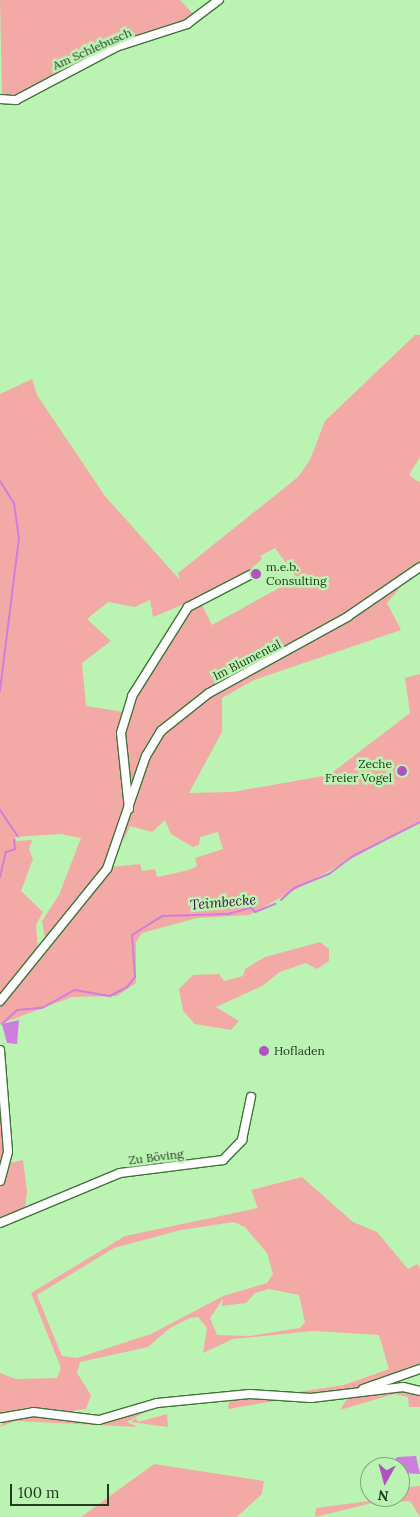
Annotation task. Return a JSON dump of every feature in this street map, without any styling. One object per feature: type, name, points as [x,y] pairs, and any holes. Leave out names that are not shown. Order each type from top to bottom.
[{"type":"street","name":"Am Schlebusch","points":[[0,99],[16,100],[116,47],[187,24],[219,0]]},
{"type":"street","name":"Im Blumental","points":[[0,1001],[107,869],[151,746],[178,715],[225,683],[347,617],[420,567]]},
{"type":"street","name":"Im Blumental","points":[[129,810],[121,733],[132,696],[188,607],[250,575]]},
{"type":"street","points":[[0,1050],[8,1142],[0,1181]]},
{"type":"street","name":"Zu Böving","points":[[0,1223],[120,1173],[222,1160],[242,1140],[251,1097]]},
{"type":"street","points":[[362,1390],[420,1369]]},
{"type":"street","points":[[0,1418],[33,1412],[99,1420],[158,1403],[191,1399],[250,1394],[311,1398],[362,1390],[403,1387],[420,1391]]},
{"type":"shaded area","points":[[0,0],[180,0],[196,17],[119,45],[18,97],[2,98]]},
{"type":"shaded area","points":[[415,335],[420,335],[420,457],[409,475],[420,483],[420,564],[387,603],[401,630],[254,680],[222,698],[222,732],[189,793],[232,792],[329,775],[410,713],[405,678],[420,674],[420,821],[249,915],[197,918],[142,933],[136,942],[136,983],[117,996],[72,997],[0,1024],[0,1005],[111,867],[140,864],[142,871],[155,869],[157,877],[189,870],[197,866],[195,858],[223,849],[218,832],[200,837],[199,845],[193,847],[171,834],[165,820],[152,832],[130,826],[123,842],[129,815],[103,871],[45,938],[42,921],[59,895],[81,838],[60,834],[15,837],[16,841],[32,840],[29,849],[33,859],[21,891],[43,912],[36,925],[38,949],[0,997],[0,394],[32,379],[37,395],[105,496],[180,580],[178,573],[298,477],[310,460],[325,421]],"holes":[[[275,548],[297,578],[212,625],[199,599],[240,579],[262,559],[260,556]],[[150,600],[153,617],[187,603],[124,712],[86,706],[82,663],[111,641],[87,619],[108,602],[135,607]]]},
{"type":"shaded area","points":[[320,942],[329,949],[329,961],[317,969],[306,963],[280,972],[262,986],[216,1007],[239,1021],[231,1030],[195,1024],[183,1011],[179,989],[193,975],[219,974],[224,981],[243,976],[245,969],[265,957]]},
{"type":"shaded area","points":[[19,1020],[17,1044],[7,1043],[2,1024]]},
{"type":"shaded area","points":[[0,1061],[5,1164],[23,1160],[27,1191],[25,1209],[0,1221]]},
{"type":"shaded area","points":[[302,1177],[353,1222],[377,1232],[408,1269],[417,1264],[420,1268],[420,1366],[358,1388],[310,1395],[292,1393],[344,1385],[389,1369],[379,1335],[313,1331],[233,1339],[203,1353],[207,1328],[198,1317],[190,1318],[170,1328],[148,1347],[80,1362],[77,1373],[91,1395],[86,1409],[60,1413],[24,1408],[0,1416],[0,1373],[16,1379],[57,1378],[61,1368],[31,1293],[125,1236],[258,1208],[251,1190]],"holes":[[[234,1222],[245,1227],[267,1253],[273,1274],[267,1283],[223,1296],[151,1334],[77,1358],[62,1356],[37,1295],[114,1248],[181,1230]],[[269,1289],[299,1295],[305,1322],[300,1328],[250,1336],[217,1335],[210,1318],[223,1299],[222,1306],[246,1303],[255,1293]]]},
{"type":"shaded area","points":[[404,1389],[420,1392],[420,1407],[409,1407],[408,1397],[394,1394],[340,1410],[350,1394]]},
{"type":"shaded area","points":[[242,1397],[281,1400],[228,1409],[229,1399]]},
{"type":"shaded area","points":[[147,1411],[127,1422],[138,1427],[15,1421],[0,1427],[4,1420],[26,1414],[100,1423]]},
{"type":"shaded area","points":[[167,1414],[168,1427],[131,1422],[136,1418],[138,1422]]},
{"type":"shaded area","points":[[416,1456],[420,1474],[410,1473],[410,1457],[397,1457]]},
{"type":"shaded area","points":[[154,1464],[264,1481],[262,1494],[237,1517],[81,1517]]},
{"type":"shaded area","points":[[420,1486],[420,1517],[410,1501],[410,1487]]},
{"type":"shaded area","points":[[360,1502],[360,1506],[315,1517],[316,1508]]},
{"type":"waterway","points":[[0,481],[14,503],[19,538],[0,691]]},
{"type":"waterway","points":[[0,810],[18,837]]},
{"type":"waterway","name":"Teimbecke","points":[[281,900],[294,888],[329,874],[353,856],[420,822]]},
{"type":"waterway","points":[[0,877],[6,852],[15,849],[14,840]]},
{"type":"waterway","name":"Teimbecke","points":[[2,1024],[17,1010],[42,1008],[75,990],[110,996],[127,987],[135,977],[132,935],[162,916],[228,914],[251,908],[255,912],[275,904]]},
{"type":"place","name":"m.e.b. Consulting","points":[[256,574]]},
{"type":"place","name":"Zeche Freier Vogel","points":[[402,771]]},
{"type":"place","name":"Hofladen","points":[[264,1051]]}]
